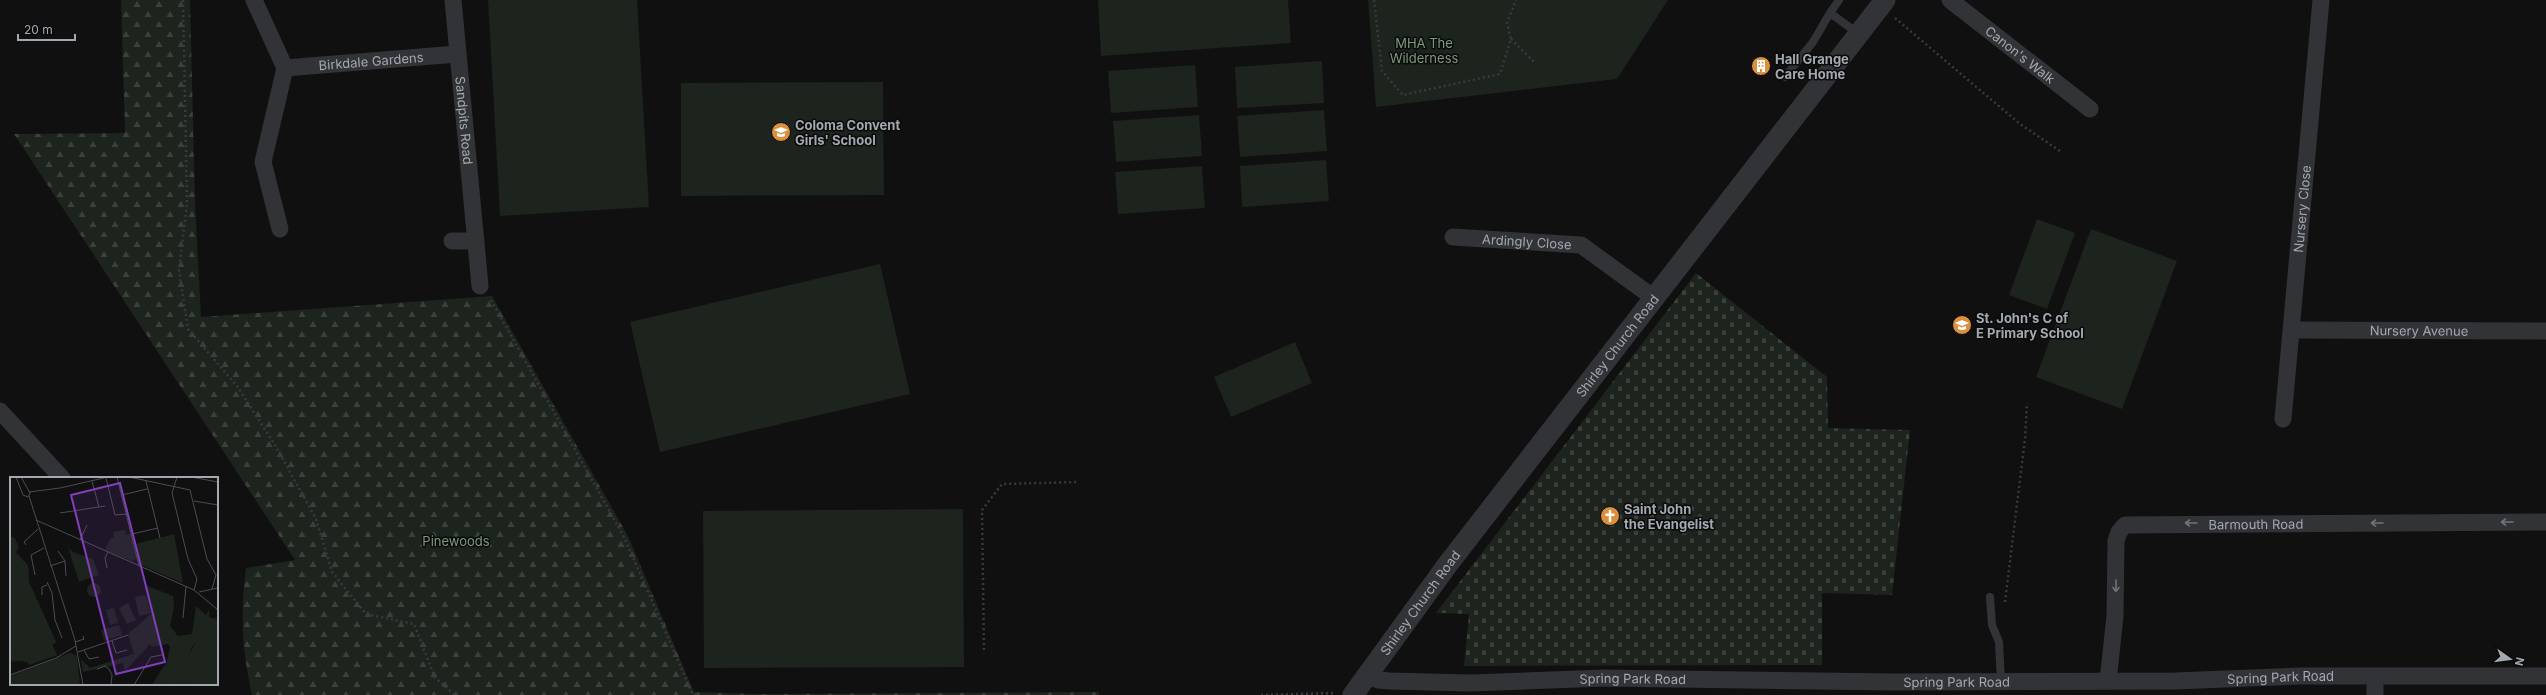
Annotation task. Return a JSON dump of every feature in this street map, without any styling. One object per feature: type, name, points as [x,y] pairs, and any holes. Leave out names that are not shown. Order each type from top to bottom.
[{"type":"street","points":[[254,0],[285,68],[263,162],[280,229]]},
{"type":"street","name":"Sandpits Road","points":[[453,0],[480,286]]},
{"type":"street","name":"Canon's Walk","points":[[1950,0],[2090,108]]},
{"type":"street","name":"Nursery Close","points":[[2283,418],[2321,0]]},
{"type":"street","name":"Shirley Church Road","points":[[1347,694],[1368,675],[1448,564],[1882,4]]},
{"type":"street","name":"Birkdale Gardens","points":[[285,68],[457,54]]},
{"type":"street","name":"Ardingly Close","points":[[1453,237],[1581,245],[1654,298]]},
{"type":"street","points":[[452,242],[476,241]]},
{"type":"street","name":"Nursery Avenue","points":[[2292,330],[2546,331]]},
{"type":"street","points":[[0,411],[61,477]]},
{"type":"street","name":"Barmouth Road","points":[[2108,681],[2115,616],[2116,541],[2119,532],[2125,525],[2546,522]]},
{"type":"street","name":"Spring Park Road","points":[[1368,675],[1378,680],[1390,681],[1446,682],[1604,678],[1814,688],[2001,682],[2375,676],[2546,676]]},
{"type":"street","points":[[2375,676],[2375,695]]},
{"type":"lane","points":[[1785,77],[1813,42],[1839,0]]},
{"type":"lane","points":[[1830,13],[1859,34]]},
{"type":"lane","points":[[1990,597],[1992,624],[1999,642],[2001,682]]},
{"type":"path","points":[[183,0],[187,204],[179,270],[188,330],[237,386],[275,446],[316,519],[332,572],[366,614],[414,624],[435,678],[454,695]]},
{"type":"path","points":[[1374,0],[1382,70],[1403,95],[1500,74],[1511,39]]},
{"type":"path","points":[[1516,0],[1507,23],[1511,39],[1534,62]]},
{"type":"path","points":[[1882,4],[1899,21],[2020,124],[2060,151]]},
{"type":"path","points":[[480,286],[492,300],[624,537],[693,695],[698,695]]},
{"type":"path","points":[[2005,604],[2025,439],[2026,403]]},
{"type":"path","points":[[984,650],[982,510],[1002,484],[1078,482]]},
{"type":"path","points":[[1261,695],[1347,694]]},
{"type":"green space","name":"Pinewoods","points":[[121,0],[190,0],[195,202],[201,317],[492,296],[628,536],[694,692],[758,694],[1099,692],[1099,695],[252,695],[246,663],[243,632],[243,601],[246,568],[295,560],[14,134],[125,133]]},
{"type":"green space","points":[[488,0],[637,0],[649,207],[500,216]]},
{"type":"green space","points":[[1098,0],[1288,0],[1291,43],[1101,56]]},
{"type":"green space","name":"MHA The Wilderness","points":[[1368,0],[1668,0],[1617,79],[1376,107]]},
{"type":"green space","points":[[1322,61],[1324,103],[1237,108],[1235,67]]},
{"type":"green space","points":[[1195,65],[1198,107],[1111,113],[1108,71]]},
{"type":"green space","points":[[883,82],[884,195],[681,196],[681,83]]},
{"type":"green space","points":[[1324,110],[1327,151],[1240,157],[1237,116]]},
{"type":"green space","points":[[1199,115],[1202,156],[1116,162],[1113,121]]},
{"type":"green space","points":[[1326,160],[1329,201],[1242,207],[1240,166]]},
{"type":"green space","points":[[1202,166],[1205,208],[1118,214],[1115,172]]},
{"type":"green space","points":[[2037,219],[2075,233],[2047,309],[2009,295]]},
{"type":"green space","points":[[2091,229],[2177,261],[2122,409],[2036,377]]},
{"type":"green space","points":[[880,264],[910,394],[660,452],[630,322]]},
{"type":"green space","points":[[1696,273],[1827,377],[1828,428],[1910,430],[1892,595],[1822,593],[1822,665],[1464,666],[1469,614],[1436,613]]},
{"type":"green space","points":[[1295,342],[1312,383],[1231,417],[1214,377]]},
{"type":"green space","points":[[963,509],[964,667],[704,668],[703,511]]},
{"type":"place","name":"Hall Grange Care Home","points":[[1761,66]]},
{"type":"place","name":"Coloma Convent Girls' School","points":[[781,132]]},
{"type":"place","name":"St. John's C of E Primary School","points":[[1962,325]]},
{"type":"place","name":"Saint John the Evangelist","points":[[1610,516]]}]
